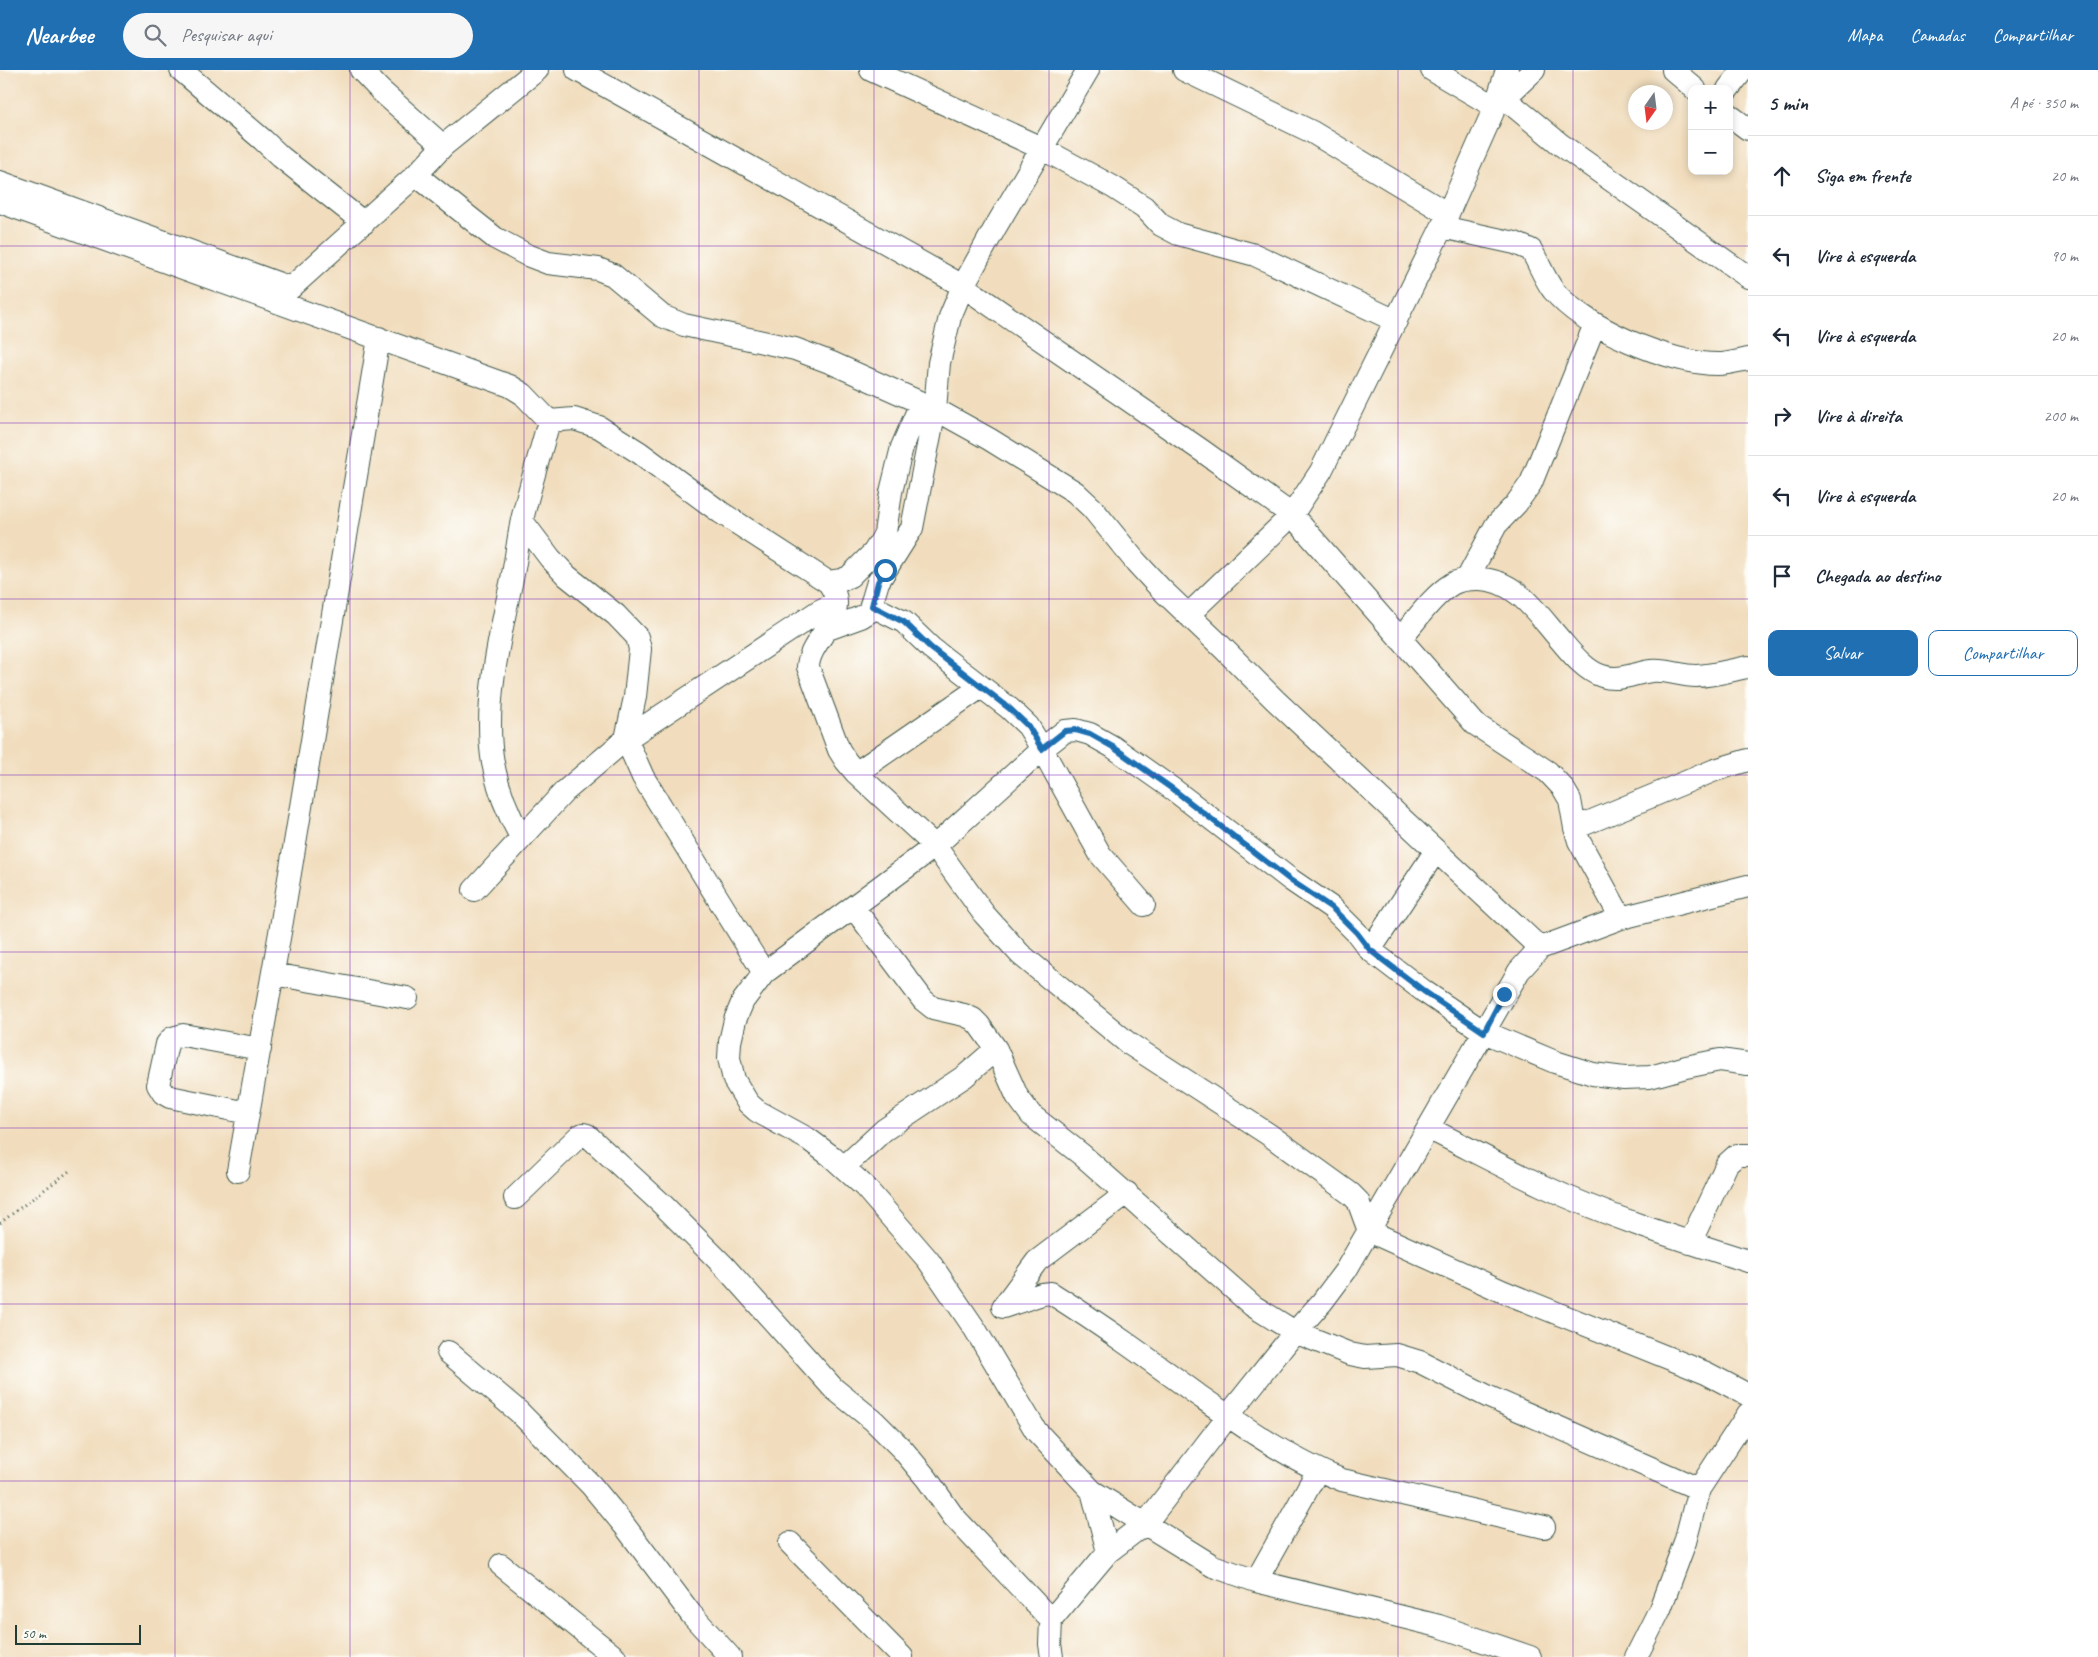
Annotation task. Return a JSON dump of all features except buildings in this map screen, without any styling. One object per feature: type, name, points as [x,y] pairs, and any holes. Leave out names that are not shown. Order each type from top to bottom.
[{"type":"street","points":[[181,70],[281,157],[364,223]]},
{"type":"street","points":[[360,70],[443,146]]},
{"type":"street","points":[[283,294],[416,175],[443,146],[537,70]]},
{"type":"street","points":[[576,70],[963,286],[1144,410],[1292,515],[1475,724],[1548,772],[1563,788],[1570,800],[1579,841],[1621,918]]},
{"type":"street","points":[[871,70],[1041,148],[1113,187],[1144,207],[1162,225],[1178,234],[1255,255],[1396,321]]},
{"type":"street","points":[[828,629],[861,617],[869,612],[878,582],[912,528],[928,406],[950,317],[963,286],[1041,148],[1088,70]]},
{"type":"street","points":[[1184,70],[1312,132],[1445,221],[1515,243],[1531,250],[1554,292],[1595,324],[1632,343],[1670,356],[1718,364],[1748,360]]},
{"type":"street","points":[[1432,70],[1499,103],[1748,277]]},
{"type":"street","points":[[1188,615],[1292,515],[1322,471],[1445,221],[1499,103],[1507,70]]},
{"type":"street","points":[[1499,103],[1534,70]]},
{"type":"street","points":[[1673,70],[1690,85]]},
{"type":"street","points":[[1731,85],[1743,70]]},
{"type":"street","points":[[1733,117],[1748,129]]},
{"type":"street","points":[[416,175],[495,238],[527,255],[548,263],[598,269],[613,275],[662,316],[705,331],[795,349],[832,363],[928,406],[989,439],[1075,492],[1092,508],[1136,562],[1188,615],[1435,852],[1540,948]]},
{"type":"street","points":[[0,182],[283,294],[378,338],[510,386],[523,394],[549,421]]},
{"type":"street","points":[[0,202],[283,294]]},
{"type":"street","points":[[1467,579],[1496,525],[1516,504],[1531,483],[1595,324]]},
{"type":"street","points":[[238,1171],[273,974],[378,338]]},
{"type":"street","points":[[474,890],[520,837],[575,781],[626,739],[808,618],[842,580],[850,576],[874,552],[885,533],[891,492],[902,447],[928,406]]},
{"type":"street","points":[[549,421],[574,419],[599,427],[640,453],[832,593]]},
{"type":"street","points":[[520,837],[499,790],[490,734],[498,648],[522,521],[549,421]]},
{"type":"street","points":[[522,521],[550,558],[567,576],[616,615],[638,637],[640,649],[635,697],[626,739],[643,777],[764,973]]},
{"type":"street","points":[[1400,639],[1438,595],[1453,583],[1467,579],[1486,579],[1508,585],[1520,595],[1569,650],[1589,669],[1602,676],[1627,678],[1650,671],[1667,671],[1696,676],[1748,667]]},
{"type":"street","points":[[832,593],[828,629],[811,652],[808,659],[808,667],[839,750],[856,773],[935,846],[984,914],[1020,954],[1128,1043],[1268,1134],[1351,1194],[1358,1201],[1369,1231],[1504,1292],[1706,1373],[1748,1395]]},
{"type":"street","points":[[872,606],[904,622],[931,648],[1009,708],[1028,726],[1100,854],[1144,905]]},
{"type":"street","points":[[856,773],[981,687]]},
{"type":"street","points":[[1530,1657],[1439,1626],[1256,1581],[1213,1566],[1092,1491],[1036,1431],[975,1329],[914,1243],[864,1186],[844,1167],[808,1139],[757,1111],[748,1103],[734,1080],[729,1058],[730,1042],[735,1020],[743,1001],[764,973],[935,846],[1042,749],[1065,731],[1076,730],[1090,734],[1113,747],[1174,790],[1290,880],[1332,908],[1357,933],[1370,950],[1425,992],[1484,1032],[1555,1062],[1593,1074],[1624,1078],[1650,1077],[1686,1066],[1720,1060],[1748,1064]]},
{"type":"street","points":[[1575,828],[1715,770],[1748,760]]},
{"type":"street","points":[[1370,950],[1435,852]]},
{"type":"street","points":[[1052,1657],[1050,1620],[1108,1552],[1146,1524],[1228,1416],[1346,1270],[1519,971],[1540,948],[1621,918],[1748,886]]},
{"type":"street","points":[[854,908],[923,1000],[933,1008],[964,1015],[973,1019],[979,1025],[996,1049],[1016,1096],[1031,1115],[1127,1193],[1253,1306],[1295,1332],[1350,1354],[1365,1357],[1397,1356],[1420,1362],[1489,1397],[1699,1490]]},
{"type":"street","points":[[273,974],[407,998]]},
{"type":"street","points":[[248,1113],[170,1097],[163,1093],[158,1086],[166,1044],[172,1038],[182,1035],[260,1049]]},
{"type":"street","points":[[844,1167],[884,1130],[965,1076],[996,1049]]},
{"type":"street","points":[[1428,1128],[1541,1185],[1690,1243],[1748,1261]]},
{"type":"street","points":[[516,1198],[579,1136],[587,1135],[663,1205],[724,1266],[833,1388],[874,1421],[903,1450],[954,1516],[1050,1620]]},
{"type":"street","points":[[1690,1243],[1727,1164],[1737,1155],[1748,1155]]},
{"type":"street","points":[[975,1329],[1003,1307],[1037,1261],[1127,1193]]},
{"type":"street","points":[[1003,1307],[1051,1293],[1110,1332],[1228,1416],[1318,1470],[1342,1480],[1544,1527]]},
{"type":"street","points":[[448,1352],[519,1412],[591,1485],[624,1525],[691,1614],[730,1657]]},
{"type":"street","points":[[1636,1657],[1660,1609],[1685,1542],[1699,1490],[1748,1414]]},
{"type":"street","points":[[1256,1581],[1318,1470]]},
{"type":"street","points":[[1092,1491],[1108,1552]]},
{"type":"street","points":[[790,1543],[902,1657]]},
{"type":"street","points":[[501,1566],[615,1657]]},
{"type":"path","points":[[0,1223],[72,1169]]},
{"type":"route","points":[[885,570],[878,582],[872,606],[904,622],[931,648],[1009,708],[1028,726],[1042,749],[1065,731],[1076,730],[1090,734],[1113,747],[1174,790],[1290,880],[1332,908],[1357,933],[1370,950],[1425,992],[1484,1032],[1504,994]]}]
